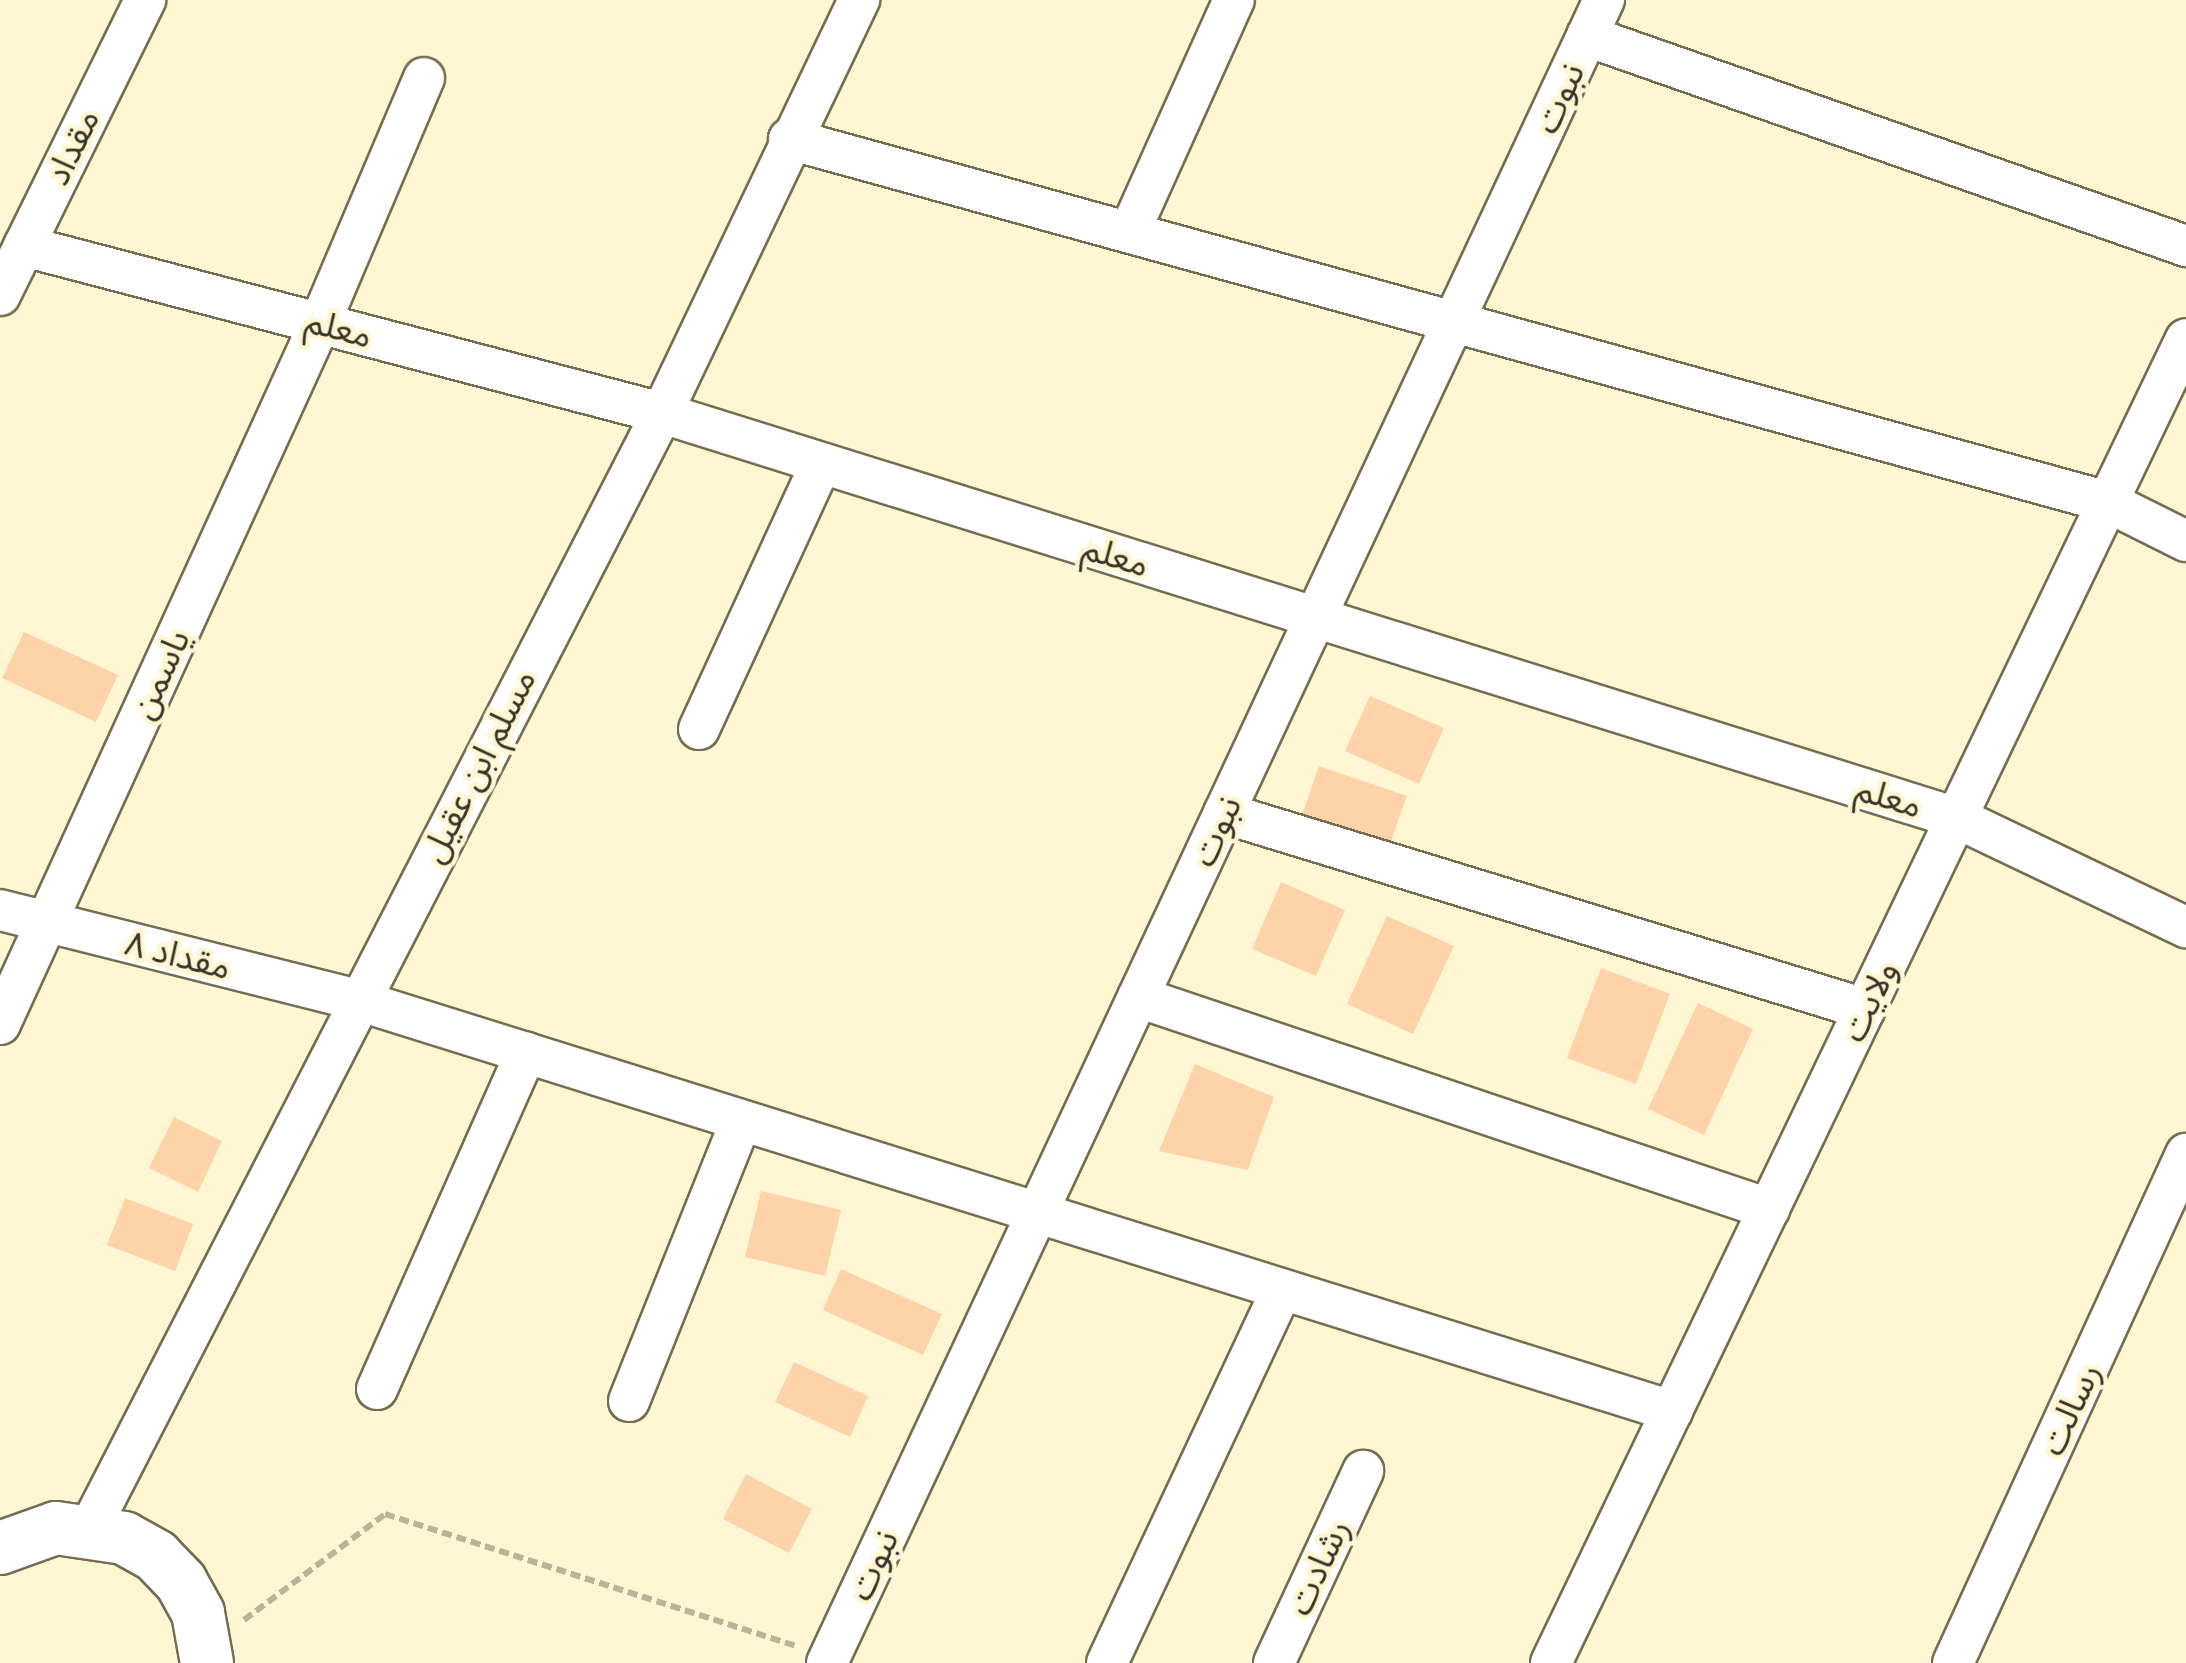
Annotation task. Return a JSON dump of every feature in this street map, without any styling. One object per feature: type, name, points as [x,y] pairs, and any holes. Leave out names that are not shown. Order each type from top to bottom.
[{"type":"street","name":"مقداد","points":[[0,295],[144,0]]},
{"type":"street","name":"مسلم ابن عقیل","points":[[90,1528],[356,1000],[662,413],[859,0]]},
{"type":"street","points":[[1130,231],[1234,0]]},
{"type":"street","name":"نبوت","points":[[829,1660],[1604,0]]},
{"type":"street","points":[[1587,36],[2186,246]]},
{"type":"street","name":"یاسمن","points":[[0,1024],[320,323],[424,78]]},
{"type":"street","points":[[789,140],[2108,502],[2186,541]]},
{"type":"street","name":"معلم","points":[[24,246],[662,413],[1956,818],[2186,927]]},
{"type":"street","name":"ولایت","points":[[1551,1663],[2186,339]]},
{"type":"street","points":[[698,729],[821,464]]},
{"type":"street","points":[[1224,813],[1865,1009]]},
{"type":"street","name":"مقداد ۸","points":[[0,910],[356,1000],[1672,1411]]},
{"type":"street","points":[[1138,997],[1769,1210]]},
{"type":"street","points":[[377,1389],[526,1053]]},
{"type":"street","points":[[629,1401],[741,1122]]},
{"type":"street","name":"رسالت","points":[[1953,1663],[2186,1154]]},
{"type":"street","points":[[1107,1663],[1281,1291]]},
{"type":"street","name":"رشادت","points":[[1274,1663],[1363,1471]]},
{"type":"street","points":[[0,1548],[56,1528],[90,1528],[156,1556],[198,1613],[207,1656]]},
{"type":"path","points":[[207,1656],[385,1514],[829,1660]]},
{"type":"building","points":[[24,632],[118,675],[96,722],[2,678]]},
{"type":"building","points":[[1370,696],[1444,728],[1419,784],[1345,751]]},
{"type":"building","points":[[1319,766],[1407,796],[1382,866],[1295,835]]},
{"type":"building","points":[[1281,882],[1345,910],[1316,976],[1252,949]]},
{"type":"building","points":[[1387,916],[1454,946],[1413,1034],[1347,1004]]},
{"type":"building","points":[[1601,968],[1670,994],[1636,1084],[1567,1058]]},
{"type":"building","points":[[1698,1003],[1753,1029],[1704,1135],[1648,1109]]},
{"type":"building","points":[[1195,1064],[1274,1097],[1248,1170],[1159,1151]]},
{"type":"building","points":[[174,1117],[222,1141],[198,1192],[149,1168]]},
{"type":"building","points":[[761,1191],[841,1210],[825,1276],[745,1257]]},
{"type":"building","points":[[125,1198],[193,1224],[175,1271],[107,1245]]},
{"type":"building","points":[[841,1269],[942,1314],[923,1355],[823,1310]]},
{"type":"building","points":[[794,1362],[868,1396],[850,1437],[775,1402]]},
{"type":"building","points":[[746,1474],[812,1509],[789,1553],[723,1519]]}]
